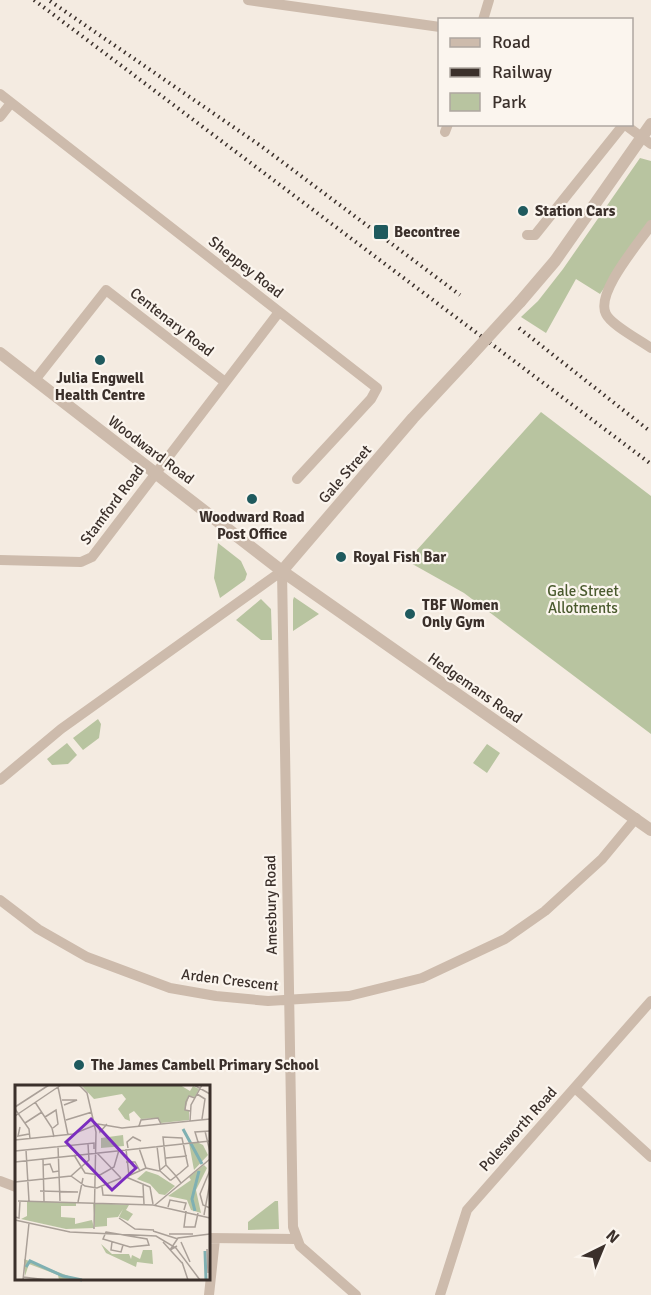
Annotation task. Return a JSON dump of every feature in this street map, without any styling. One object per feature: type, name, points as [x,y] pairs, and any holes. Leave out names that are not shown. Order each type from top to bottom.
[{"type":"street","points":[[248,0],[349,12],[438,27]]},
{"type":"street","points":[[349,12],[350,0]]},
{"type":"street","points":[[484,18],[489,0]]},
{"type":"street","name":"Sheppey Road","points":[[0,94],[378,388],[371,399],[297,479]]},
{"type":"street","points":[[0,117],[11,103]]},
{"type":"street","name":"Gale Street","points":[[0,780],[61,729],[282,572],[413,418],[555,261],[646,141],[651,123]]},
{"type":"street","points":[[527,235],[535,235],[622,126]]},
{"type":"street","points":[[627,126],[646,141]]},
{"type":"street","points":[[651,225],[604,295],[605,313],[612,321],[651,348]]},
{"type":"street","name":"Centenary Road","points":[[35,380],[106,290],[225,382]]},
{"type":"street","name":"Stamford Road","points":[[0,560],[81,562],[92,557],[279,312]]},
{"type":"street","name":"Woodward Road","points":[[0,353],[282,572]]},
{"type":"street","name":"Hedgemans Road","points":[[282,572],[651,830]]},
{"type":"street","name":"Amesbury Road","points":[[282,572],[290,1145],[295,1239]]},
{"type":"street","name":"Arden Crescent","points":[[0,900],[38,929],[87,957],[170,988],[216,996],[288,1002],[349,996],[422,978],[505,939],[545,911],[594,866],[636,818]]},
{"type":"street","name":"Polesworth Road","points":[[440,1295],[467,1210],[651,1001]]},
{"type":"street","points":[[575,1088],[651,1157]]},
{"type":"street","points":[[0,1181],[15,1187]]},
{"type":"street","points":[[210,1276],[212,1239],[295,1239],[356,1295]]},
{"type":"street","points":[[209,1295],[210,1280]]},
{"type":"green space","points":[[640,158],[651,161],[651,220],[600,294],[576,279],[546,333],[521,317],[538,301],[563,269]]},
{"type":"green space","name":"Gale Street Allotments","points":[[541,412],[651,496],[651,734],[464,593],[407,561]]},
{"type":"green space","points":[[218,543],[241,561],[247,574],[245,580],[220,598],[214,578]]},
{"type":"green space","points":[[294,597],[319,614],[293,631],[293,600]]},
{"type":"green space","points":[[261,599],[271,609],[272,640],[261,640],[236,620]]},
{"type":"green space","points":[[98,719],[101,724],[99,738],[83,750],[73,738]]},
{"type":"green space","points":[[67,743],[77,755],[68,764],[52,765],[47,759]]},
{"type":"green space","points":[[487,744],[500,753],[487,773],[473,763]]},
{"type":"green space","points":[[278,1201],[279,1229],[248,1230],[248,1222]]},
{"type":"railway","points":[[34,0],[651,464]]},
{"type":"railway","points":[[50,1],[261,146],[460,295]]},
{"type":"railway","points":[[519,328],[651,432]]},
{"type":"place","name":"Station Cars","points":[[523,211]]},
{"type":"place","name":"Becontree","points":[[381,232]]},
{"type":"place","name":"Julia Engwell Health Centre","points":[[100,360]]},
{"type":"place","name":"Woodward Road Post Office","points":[[252,499]]},
{"type":"place","name":"Royal Fish Bar","points":[[341,557]]},
{"type":"place","name":"TBF Women Only Gym","points":[[410,614]]},
{"type":"place","name":"The James Cambell Primary School","points":[[79,1065]]}]
